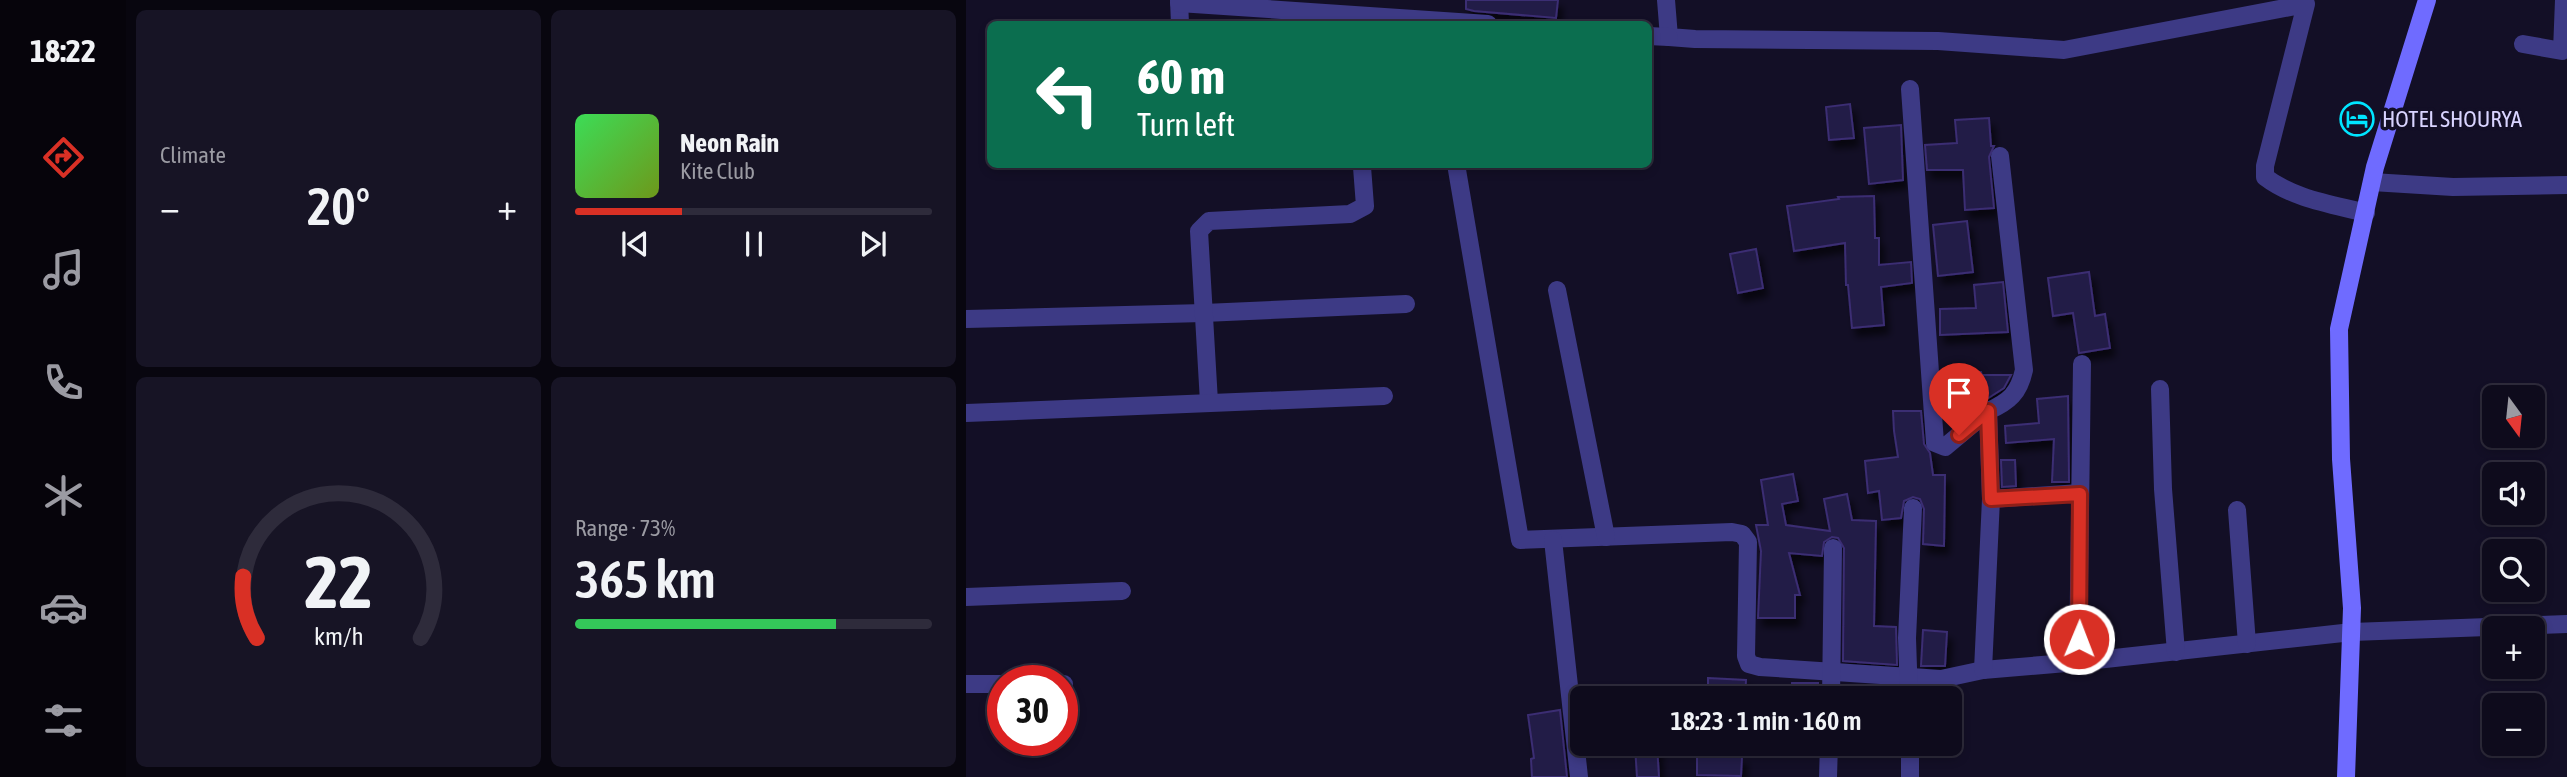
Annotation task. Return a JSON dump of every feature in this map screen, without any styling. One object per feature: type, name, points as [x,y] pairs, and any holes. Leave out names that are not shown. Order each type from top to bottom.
[{"type":"street","points":[[1666,0],[1669,37]]},
{"type":"street","points":[[2346,777],[2352,608],[2341,459],[2339,329],[2372,182],[2427,0]]},
{"type":"street","points":[[2523,44],[2564,51],[2564,0]]},
{"type":"street","points":[[1180,21],[1179,2],[1446,21]]},
{"type":"street","points":[[1652,36],[1938,41],[2064,50],[2306,2],[2265,166],[2265,177],[2301,197],[2365,213]]},
{"type":"street","points":[[1910,89],[1936,443],[1945,447],[1988,411],[2012,399],[2021,384],[2024,370],[2000,156]]},
{"type":"street","points":[[1209,402],[1199,231],[1209,221],[1350,214],[1365,206],[1362,168]]},
{"type":"street","points":[[1457,168],[1520,540],[1732,532],[1742,534],[1748,542],[1746,656],[1749,664],[1832,673],[1941,679],[1983,670],[2351,632],[2567,624]]},
{"type":"street","points":[[2372,182],[2453,187],[2567,185]]},
{"type":"street","points":[[1557,290],[1606,537]]},
{"type":"street","points":[[966,319],[1204,313],[1406,303]]},
{"type":"street","points":[[2078,662],[2082,364]]},
{"type":"street","points":[[2160,389],[2163,489],[2176,652]]},
{"type":"street","points":[[966,413],[1384,396]]},
{"type":"street","points":[[1983,670],[1991,499],[1988,411]]},
{"type":"street","points":[[1991,499],[2080,494]]},
{"type":"street","points":[[1909,686],[1907,638],[1913,508]]},
{"type":"street","points":[[2237,510],[2247,643]]},
{"type":"street","points":[[1553,540],[1579,777]]},
{"type":"street","points":[[1831,686],[1833,548]]},
{"type":"street","points":[[966,597],[1122,590]]},
{"type":"street","points":[[966,684],[987,684]]},
{"type":"street","points":[[1828,777],[1829,756]]},
{"type":"street","points":[[1910,756],[1910,777]]},
{"type":"building","points":[[1466,0],[1558,0],[1556,18],[1474,11],[1466,9]]},
{"type":"building","points":[[1850,104],[1854,138],[1829,140],[1826,107]]},
{"type":"building","points":[[1989,118],[1991,146],[1994,146],[1989,157],[1994,208],[1965,210],[1963,170],[1927,170],[1925,145],[1957,143],[1955,120]]},
{"type":"building","points":[[1901,125],[1903,180],[1869,184],[1864,128]]},
{"type":"building","points":[[1874,196],[1879,265],[1911,262],[1912,283],[1881,287],[1884,325],[1852,328],[1846,285],[1845,243],[1794,251],[1787,206],[1839,199],[1838,197]]},
{"type":"building","points":[[1967,221],[1973,272],[1938,276],[1933,225]]},
{"type":"building","points":[[1756,249],[1763,288],[1738,293],[1730,254]]},
{"type":"building","points":[[2089,272],[2095,316],[2105,314],[2110,348],[2079,353],[2073,313],[2053,316],[2048,278]]},
{"type":"building","points":[[2003,282],[2008,332],[1940,335],[1940,309],[1976,308],[1974,285]]},
{"type":"building","points":[[1981,372],[1982,375],[2011,375],[2004,388],[1983,401],[1950,404],[1947,375]]},
{"type":"building","points":[[2068,396],[2069,482],[2052,482],[2054,439],[2006,443],[2005,426],[2039,423],[2037,399]]},
{"type":"building","points":[[1893,411],[1921,411],[1924,444],[1930,453],[1933,475],[1945,475],[1944,546],[1923,544],[1924,509],[1920,499],[1913,497],[1904,501],[1901,518],[1882,520],[1879,491],[1868,493],[1865,461],[1898,457]]},
{"type":"building","points":[[2001,460],[2015,460],[2016,486],[2002,487]]},
{"type":"building","points":[[1793,474],[1798,501],[1782,504],[1786,525],[1830,531],[1824,499],[1847,494],[1852,520],[1876,521],[1874,626],[1896,627],[1897,665],[1843,661],[1844,548],[1838,538],[1832,537],[1824,542],[1822,556],[1789,553],[1800,595],[1795,595],[1795,618],[1758,618],[1761,551],[1756,525],[1768,525],[1761,480]]},
{"type":"building","points":[[1923,630],[1947,632],[1945,666],[1921,666]]},
{"type":"building","points":[[1708,678],[1746,680],[1746,686],[1708,686]]},
{"type":"building","points":[[1792,683],[1818,683],[1818,686],[1792,686]]},
{"type":"building","points":[[1560,710],[1567,777],[1532,777],[1531,759],[1534,758],[1528,715]]},
{"type":"building","points":[[1636,756],[1658,756],[1659,777],[1637,777]]},
{"type":"building","points":[[1697,756],[1742,757],[1741,776],[1697,775]]},
{"type":"place","name":"HOTEL SHOURYA","points":[[2357,119]]},
{"type":"route","points":[[1959,435],[1988,411],[1991,499],[2080,494],[2079,639]]}]
